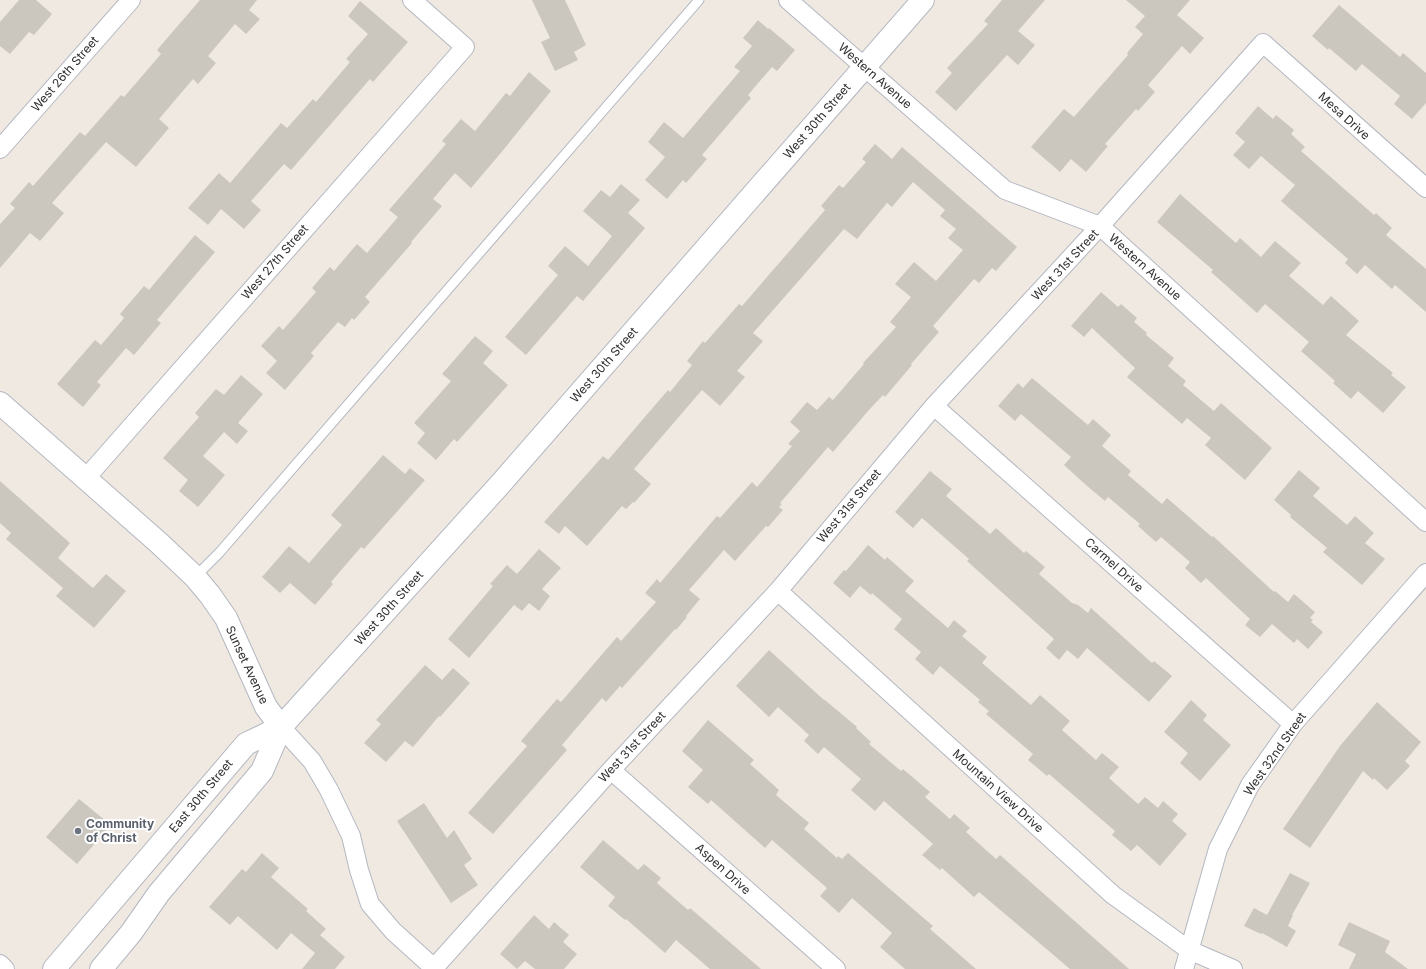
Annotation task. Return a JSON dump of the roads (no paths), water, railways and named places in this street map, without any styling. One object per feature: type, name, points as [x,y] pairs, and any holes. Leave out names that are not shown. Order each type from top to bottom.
[{"type":"main road","name":"West 30th Street","points":[[281,727],[504,481],[923,0]]},
{"type":"main road","name":"Sunset Avenue","points":[[0,403],[86,478],[195,577],[226,618],[266,707],[281,727]]},
{"type":"main road","name":"East 30th Street","points":[[54,969],[246,744],[281,727]]},
{"type":"main road","points":[[101,969],[131,933],[159,893],[262,770],[281,727]]},
{"type":"street","name":"West 26th Street","points":[[0,149],[131,0]]},
{"type":"street","name":"West 27th Street","points":[[86,478],[465,47],[412,0]]},
{"type":"street","name":"Western Avenue","points":[[788,0],[1005,190],[1100,226],[1426,522]]},
{"type":"street","name":"Mesa Drive","points":[[1263,43],[1426,188]]},
{"type":"street","name":"West 31st Street","points":[[435,968],[611,770],[778,591],[934,406],[1100,226],[1263,43]]},
{"type":"street","name":"Carmel Drive","points":[[934,406],[1293,724]]},
{"type":"street","name":"West 32nd Street","points":[[1184,969],[1218,849],[1250,785],[1293,724],[1426,573]]},
{"type":"street","name":"Mountain View Drive","points":[[778,591],[1113,895],[1189,950],[1233,969]]},
{"type":"street","name":"Sunset Avenue","points":[[281,727],[312,761],[329,790],[351,836],[359,870],[370,904],[392,931],[435,968]]},
{"type":"street","name":"Aspen Drive","points":[[611,770],[836,969]]},
{"type":"street","points":[[0,964],[5,969]]},
{"type":"lane","points":[[195,577],[219,553],[700,0]]},
{"type":"place","name":"Community of Christ","points":[[78,831]]}]
